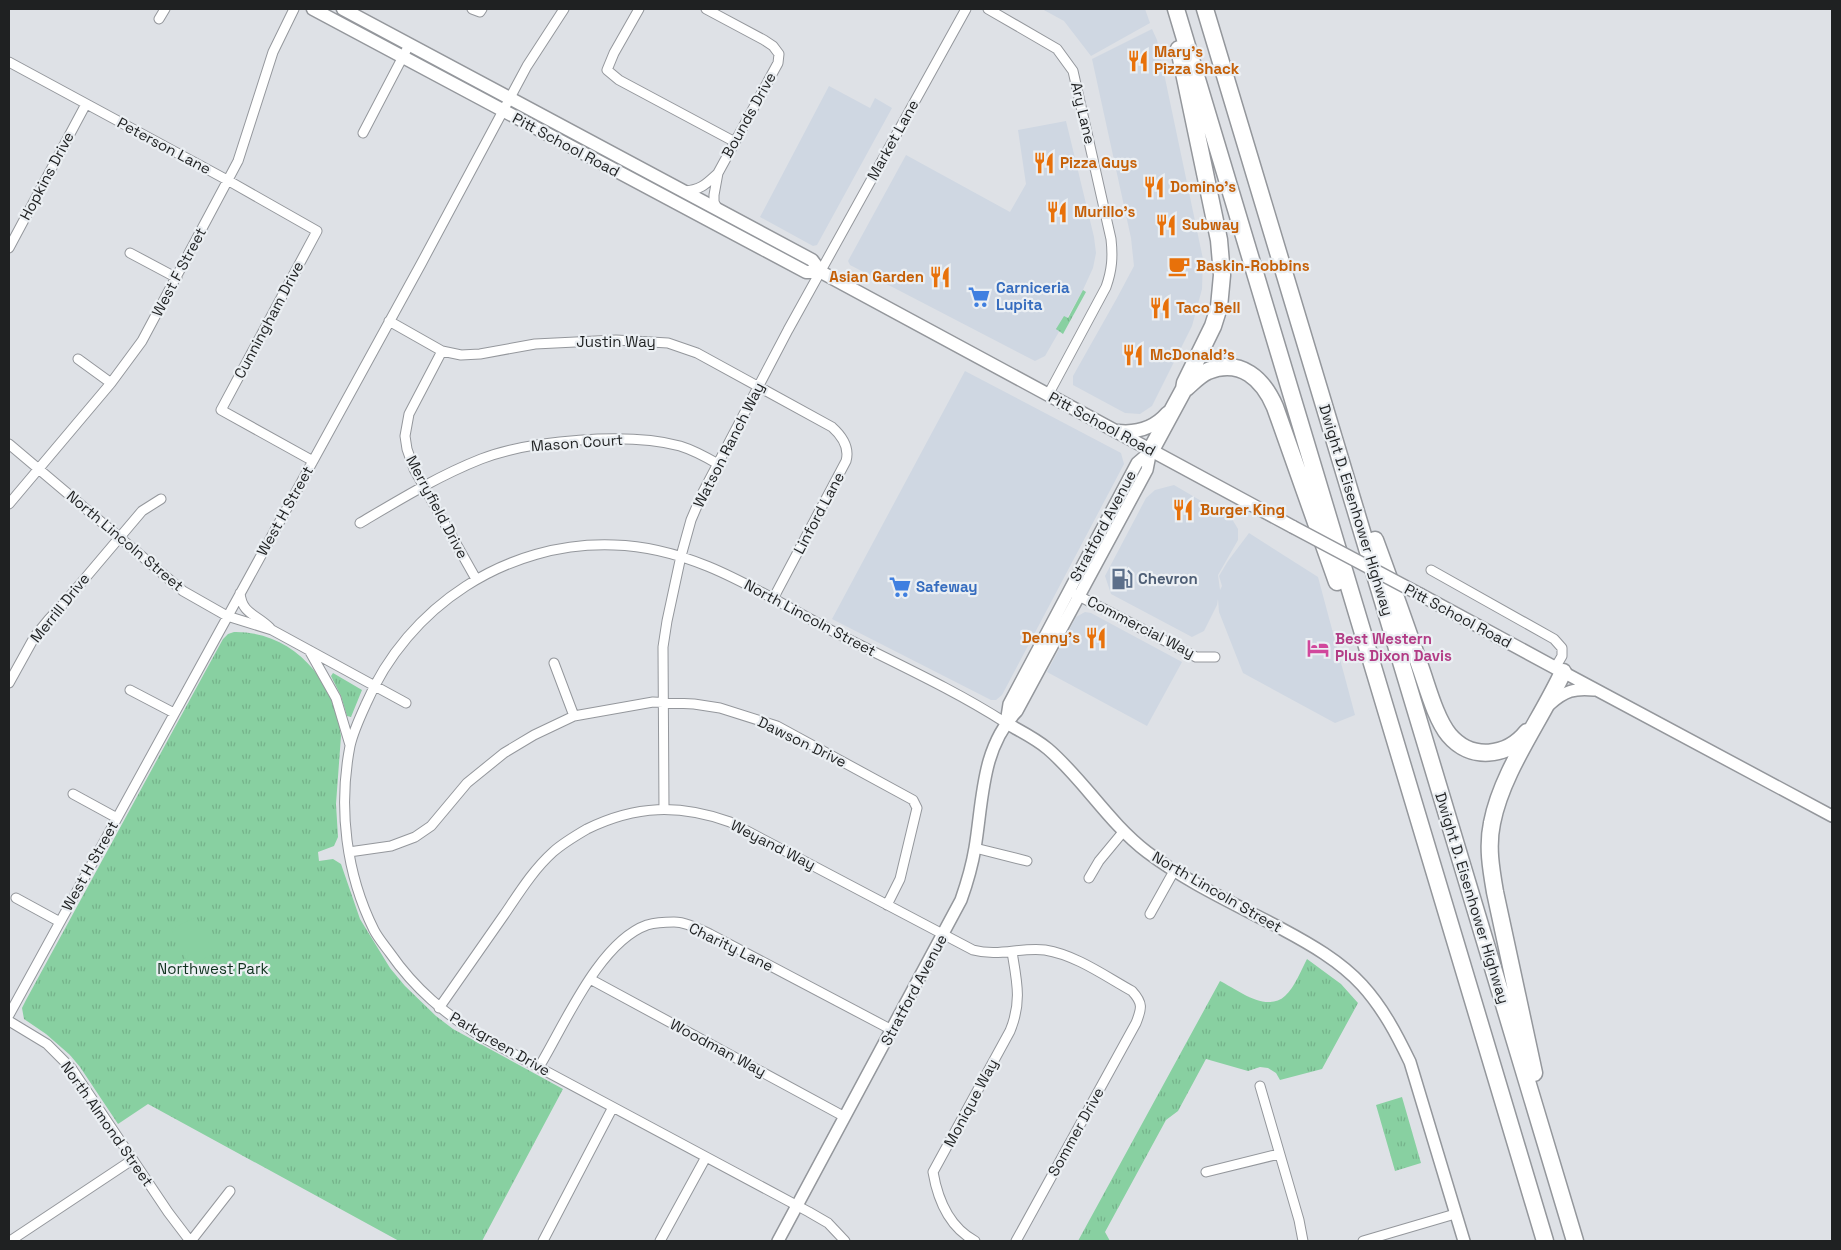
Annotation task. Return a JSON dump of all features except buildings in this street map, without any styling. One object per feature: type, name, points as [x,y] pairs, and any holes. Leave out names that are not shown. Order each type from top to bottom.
[{"type":"highway","name":"Dwight D. Eisenhower Highway","points":[[1206,9],[1575,1241]]},
{"type":"highway","name":"Dwight D. Eisenhower Highway","points":[[1177,10],[1545,1241]]},
{"type":"highway","points":[[1151,450],[1213,326],[1219,308],[1222,275],[1219,240],[1179,54],[1177,10]]},
{"type":"highway","points":[[1180,395],[1195,378],[1208,371],[1224,367],[1241,370],[1255,376],[1269,393],[1346,608],[1378,684]]},
{"type":"highway","points":[[1351,495],[1370,526],[1431,698],[1447,733],[1464,748],[1480,754],[1498,752],[1512,746],[1521,739],[1539,716]]},
{"type":"highway","points":[[1536,1113],[1534,1071],[1490,868],[1490,846],[1492,824],[1498,800],[1559,670]]},
{"type":"main road","name":"Pitt School Road","points":[[313,9],[806,272],[821,272]]},
{"type":"main road","name":"Pitt School Road","points":[[343,9],[812,260],[821,272],[1559,670]]},
{"type":"main road","points":[[1110,428],[1120,431],[1133,431],[1153,426],[1161,420],[1180,395]]},
{"type":"street","points":[[159,20],[165,9]]},
{"type":"street","name":"West F Street","points":[[9,504],[110,383],[142,341],[238,162],[273,52],[294,9]]},
{"type":"street","points":[[472,9],[480,12],[482,9]]},
{"type":"street","name":"West H Street","points":[[9,1015],[313,461],[526,66],[564,9]]},
{"type":"street","points":[[639,9],[614,53],[607,70],[619,80],[735,142]]},
{"type":"street","name":"Bounds Drive","points":[[684,191],[701,188],[718,173],[778,63],[778,54],[764,40],[706,9]]},
{"type":"street","name":"Market Lane","points":[[821,272],[966,9]]},
{"type":"street","name":"Ary Lane","points":[[988,9],[1057,49],[1073,71],[1112,238],[1112,270],[1106,287],[1048,395]]},
{"type":"street","points":[[363,133],[409,45]]},
{"type":"street","name":"Peterson Lane","points":[[9,62],[229,180],[317,231]]},
{"type":"street","name":"Hopkins Drive","points":[[9,248],[86,104]]},
{"type":"street","name":"Bounds Drive","points":[[718,173],[714,202],[718,210]]},
{"type":"street","name":"Cunningham Drive","points":[[313,461],[221,410],[317,231]]},
{"type":"street","points":[[130,253],[177,278]]},
{"type":"street","name":"Watson Ranch Way","points":[[664,809],[663,647],[666,621],[693,513],[821,272]]},
{"type":"street","name":"Justin Way","points":[[389,321],[442,351],[461,354],[480,354],[535,344],[616,340],[668,343],[697,353],[832,427]]},
{"type":"street","name":"Merryfield Drive","points":[[442,351],[409,414],[406,428],[407,449],[414,469],[476,579]]},
{"type":"street","points":[[78,359],[110,383]]},
{"type":"street","name":"Linford Lane","points":[[773,599],[846,461],[848,454],[846,446],[841,435],[832,427]]},
{"type":"street","name":"Mason Court","points":[[360,523],[424,486],[483,458],[527,446],[566,442],[641,440],[681,447],[718,464]]},
{"type":"street","name":"North Lincoln Street","points":[[9,444],[178,588],[227,616],[272,630],[374,685],[393,654],[415,626],[447,598],[476,579],[532,555],[587,545],[634,546],[681,556],[712,566],[944,687],[1047,748],[1123,832],[1147,852],[1174,871],[1311,945],[1362,984],[1394,1030],[1410,1062],[1464,1241]]},
{"type":"street","name":"Stratford Avenue","points":[[1006,723],[1008,704],[1136,463],[1151,450]]},
{"type":"street","name":"Stratford Avenue","points":[[778,1241],[961,900],[970,873],[975,848],[984,775],[996,741],[1006,723],[1017,711],[1080,596],[1147,470],[1151,450]]},
{"type":"street","name":"Merrill Drive","points":[[9,682],[35,636],[118,537],[142,511],[160,499]]},
{"type":"street","points":[[1431,570],[1554,639],[1562,648],[1559,670]]},
{"type":"street","name":"Commercial Way","points":[[1069,590],[1196,657],[1215,657]]},
{"type":"street","points":[[240,593],[241,604],[245,609],[262,620],[272,630]]},
{"type":"street","points":[[308,650],[336,698],[350,746]]},
{"type":"street","points":[[554,663],[574,716]]},
{"type":"street","name":"Pitt School Road","points":[[1559,670],[1832,816]]},
{"type":"street","points":[[374,685],[406,703]]},
{"type":"street","name":"Parkgreen Drive","points":[[374,685],[356,725],[350,746],[344,812],[355,885],[375,932],[402,971],[439,1008],[469,1029],[828,1223],[845,1241]]},
{"type":"street","points":[[130,690],[174,713]]},
{"type":"street","points":[[1539,716],[1561,694],[1580,690],[1598,691]]},
{"type":"street","name":"Dawson Drive","points":[[349,852],[391,846],[415,837],[431,826],[467,783],[504,753],[534,735],[574,716],[663,702],[720,708],[777,726],[913,800],[918,808],[900,879],[887,905]]},
{"type":"street","points":[[73,794],[117,818]]},
{"type":"street","name":"Weyand Way","points":[[439,1008],[531,876],[553,852],[573,837],[606,820],[637,811],[664,809],[713,816],[730,822],[973,950],[984,953],[1044,950],[1071,958],[1132,991],[1139,999],[1141,1010],[1136,1023]]},
{"type":"street","points":[[1089,878],[1099,861],[1123,832]]},
{"type":"street","points":[[975,848],[1027,861]]},
{"type":"street","points":[[1150,914],[1174,871]]},
{"type":"street","points":[[16,898],[60,922]]},
{"type":"street","name":"Charity Lane","points":[[539,1067],[563,1022],[607,955],[632,933],[647,925],[675,922],[692,926],[710,934],[892,1030]]},
{"type":"street","name":"Monique Way","points":[[975,1241],[965,1236],[954,1225],[943,1208],[935,1186],[933,1172],[1010,1031],[1016,1015],[1018,986],[1012,952]]},
{"type":"street","name":"Woodman Way","points":[[590,979],[845,1117]]},
{"type":"street","name":"North Almond Street","points":[[9,1021],[46,1044],[72,1069],[132,1160],[190,1241]]},
{"type":"street","name":"Sommer Drive","points":[[1016,1241],[1136,1023]]},
{"type":"street","points":[[1260,1086],[1304,1241]]},
{"type":"street","points":[[543,1241],[614,1107]]},
{"type":"street","points":[[1206,1172],[1279,1154]]},
{"type":"street","points":[[660,1241],[706,1156]]},
{"type":"street","points":[[10,1241],[132,1160]]},
{"type":"street","points":[[190,1241],[230,1191]]},
{"type":"street","points":[[1363,1241],[1455,1214]]},
{"type":"shaded area","points":[[1042,9],[1145,9],[1150,23],[1091,56],[1064,21]]},
{"type":"shaded area","points":[[1152,29],[1157,40],[1203,259],[1202,289],[1192,326],[1152,406],[1140,414],[1125,413],[1073,385],[1073,376],[1134,266],[1131,238],[1092,59]]},
{"type":"shaded area","points":[[829,86],[870,108],[875,98],[892,108],[817,245],[813,246],[760,217]]},
{"type":"shaded area","points":[[1066,121],[1094,237],[1096,253],[1093,268],[1082,292],[1045,356],[1035,361],[850,265],[848,261],[906,155],[1010,212],[1026,184],[1018,130]]},
{"type":"shaded area","points":[[965,371],[1121,453],[1124,464],[1002,695],[996,700],[991,700],[832,619]]},
{"type":"shaded area","points":[[1174,485],[1232,519],[1238,529],[1238,540],[1218,575],[1220,590],[1222,586],[1219,576],[1249,533],[1318,577],[1355,715],[1335,723],[1243,673],[1219,612],[1218,599],[1204,631],[1192,637],[1111,594],[1105,576],[1146,498],[1155,490]]},
{"type":"shaded area","points":[[1085,612],[1091,613],[1182,662],[1147,726],[1047,672],[1076,617]]},
{"type":"green space","points":[[1083,290],[1086,292],[1063,334],[1056,329],[1064,316],[1068,318]]},
{"type":"green space","name":"Northwest Park","points":[[234,632],[255,634],[275,640],[292,650],[320,678],[330,696],[337,715],[341,736],[336,804],[338,837],[334,846],[318,852],[319,861],[333,859],[341,864],[360,919],[390,968],[405,986],[436,1016],[453,1029],[563,1089],[482,1241],[399,1241],[148,1104],[118,1124],[70,1055],[46,1034],[24,1019],[22,1008],[26,1000],[223,639],[228,634]]},
{"type":"green space","points":[[333,673],[362,690],[351,717],[347,716],[341,696],[331,676]]},
{"type":"green space","points":[[196,917],[214,954],[189,966],[171,929]]},
{"type":"green space","points":[[1307,959],[1341,984],[1358,1003],[1322,1069],[1280,1080],[1276,1073],[1268,1068],[1260,1067],[1248,1071],[1206,1059],[1178,1111],[1166,1120],[1105,1232],[1110,1241],[1078,1241],[1220,981],[1252,998],[1269,1002],[1277,1001],[1292,988]]},
{"type":"green space","points":[[1402,1097],[1421,1163],[1395,1171],[1376,1105]]},
{"type":"place","name":"Mary's Pizza Shack","points":[[1138,61]]},
{"type":"place","name":"Pizza Guys","points":[[1044,163]]},
{"type":"place","name":"Domino's","points":[[1154,187]]},
{"type":"place","name":"Murillo's","points":[[1057,212]]},
{"type":"place","name":"Subway","points":[[1166,225]]},
{"type":"place","name":"Baskin-Robbins","points":[[1179,266]]},
{"type":"place","name":"Asian Garden","points":[[940,277]]},
{"type":"place","name":"Carniceria Lupita","points":[[979,297]]},
{"type":"place","name":"Taco Bell","points":[[1160,308]]},
{"type":"place","name":"McDonald's","points":[[1133,355]]},
{"type":"place","name":"Burger King","points":[[1183,510]]},
{"type":"place","name":"Chevron","points":[[1122,579]]},
{"type":"place","name":"Safeway","points":[[900,587]]},
{"type":"place","name":"Denny's","points":[[1096,638]]},
{"type":"place","name":"Best Western Plus Dixon Davis","points":[[1318,648]]}]
